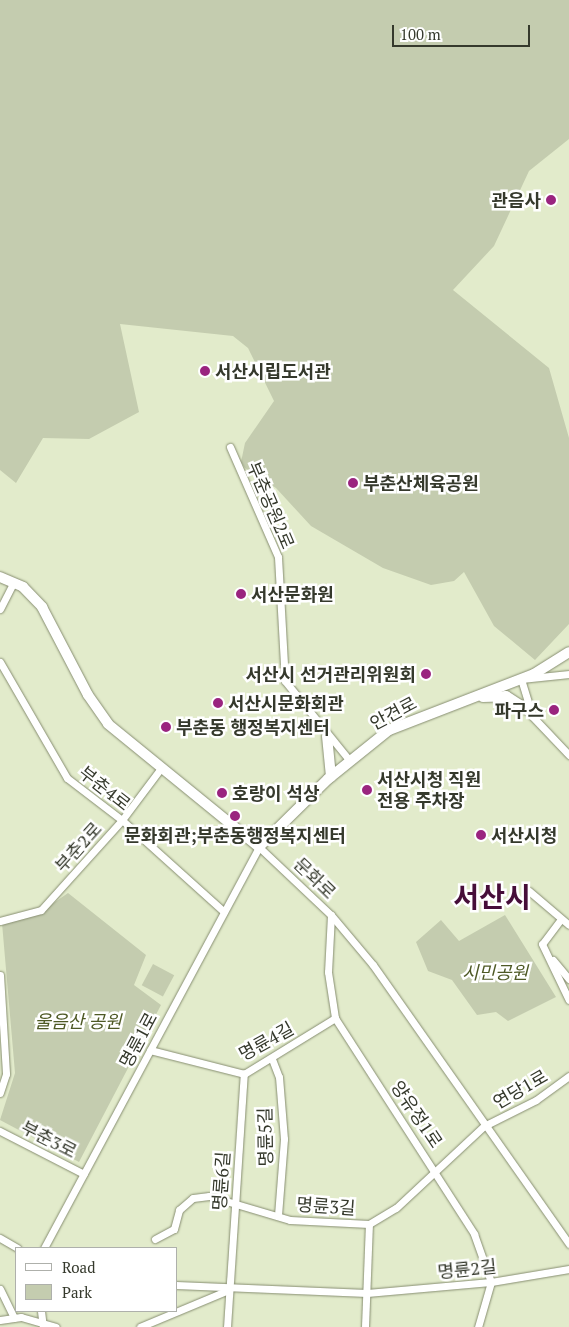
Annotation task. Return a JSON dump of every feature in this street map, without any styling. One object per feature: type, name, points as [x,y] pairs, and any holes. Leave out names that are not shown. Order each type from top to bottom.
[{"type":"street","name":"부춘공원2로","points":[[230,448],[278,557],[285,681],[327,736],[350,761]]},
{"type":"street","name":"문화로","points":[[0,577],[14,582],[47,614],[97,710],[161,768],[259,847],[331,915],[373,965],[484,1126],[569,1244]]},
{"type":"street","points":[[0,609],[14,582]]},
{"type":"street","name":"안견로","points":[[259,847],[331,777],[389,730],[521,679],[569,652]]},
{"type":"street","name":"부춘4로","points":[[0,662],[67,778],[122,820],[224,912]]},
{"type":"street","points":[[529,711],[521,679],[569,674]]},
{"type":"street","points":[[476,695],[506,696],[529,711],[569,755]]},
{"type":"street","points":[[327,736],[331,777]]},
{"type":"street","name":"부춘2로","points":[[0,921],[41,910],[122,820],[161,768]]},
{"type":"street","name":"명륜1로","points":[[45,1247],[259,847]]},
{"type":"street","points":[[529,891],[569,925]]},
{"type":"street","name":"양유정1로","points":[[331,915],[328,972],[334,1018],[437,1171],[474,1234],[491,1282]]},
{"type":"street","points":[[561,919],[543,939],[546,952],[569,1000]]},
{"type":"street","points":[[546,952],[569,979]]},
{"type":"street","points":[[0,975],[6,1074],[0,1093]]},
{"type":"street","name":"명륜4길","points":[[150,1050],[244,1074],[272,1059],[334,1018]]},
{"type":"street","name":"명륜5길","points":[[272,1059],[279,1076],[284,1139],[278,1216]]},
{"type":"street","name":"명륜6길","points":[[227,1327],[244,1074]]},
{"type":"street","name":"연당1로","points":[[484,1126],[536,1100],[569,1076]]},
{"type":"street","name":"명륜3길","points":[[155,1239],[174,1229],[179,1210],[192,1198],[209,1196],[278,1216],[369,1224],[396,1208],[484,1126]]},
{"type":"street","name":"부춘3로","points":[[0,1130],[84,1174]]},
{"type":"street","points":[[364,1327],[369,1224]]},
{"type":"street","points":[[0,1238],[15,1247]]},
{"type":"street","name":"명륜2길","points":[[178,1285],[228,1290],[367,1293],[491,1282],[569,1269]]},
{"type":"street","points":[[478,1327],[491,1282]]},
{"type":"street","points":[[0,1289],[14,1318]]},
{"type":"street","name":"명륜2길","points":[[178,1311],[228,1290]]},
{"type":"street","points":[[41,1312],[43,1326]]},
{"type":"street","name":"명륜2길","points":[[140,1327],[176,1312]]},
{"type":"street","points":[[0,1320],[14,1318],[43,1326],[56,1327]]},
{"type":"green space","points":[[0,0],[569,0],[569,139],[529,171],[494,246],[453,290],[549,368],[569,438],[569,624],[535,660],[494,626],[464,572],[454,581],[431,585],[383,568],[311,526],[276,488],[245,468],[241,462],[245,443],[274,401],[248,348],[233,336],[120,324],[139,412],[89,439],[43,438],[16,483],[0,470]]},
{"type":"green space","name":"울음산 공원","points":[[68,893],[146,955],[134,985],[161,1005],[79,1162],[0,1120],[15,1073],[2,923],[38,914]]},
{"type":"green space","name":"시민공원","points":[[505,915],[556,997],[508,1021],[496,1012],[477,1015],[452,980],[428,971],[416,942],[441,920],[459,941]]},
{"type":"green space","points":[[153,964],[174,975],[163,996],[142,985]]},
{"type":"place","name":"관음사","points":[[551,200]]},
{"type":"place","name":"서산시립도서관","points":[[205,371]]},
{"type":"place","name":"부춘산체육공원","points":[[353,483]]},
{"type":"place","name":"서산문화원","points":[[241,594]]},
{"type":"place","name":"서산시 선거관리위원회","points":[[426,674]]},
{"type":"place","name":"서산시문화회관","points":[[218,703]]},
{"type":"place","name":"파구스","points":[[554,710]]},
{"type":"place","name":"부춘동 행정복지센터","points":[[166,727]]},
{"type":"place","name":"서산시청 직원 전용 주차장","points":[[367,790]]},
{"type":"place","name":"호랑이 석상","points":[[222,793]]},
{"type":"place","name":"문화회관;부춘동행정복지센터","points":[[235,816]]},
{"type":"place","name":"서산시청","points":[[481,835]]},
{"type":"district","name":"서산시","points":[[492,897]]}]
